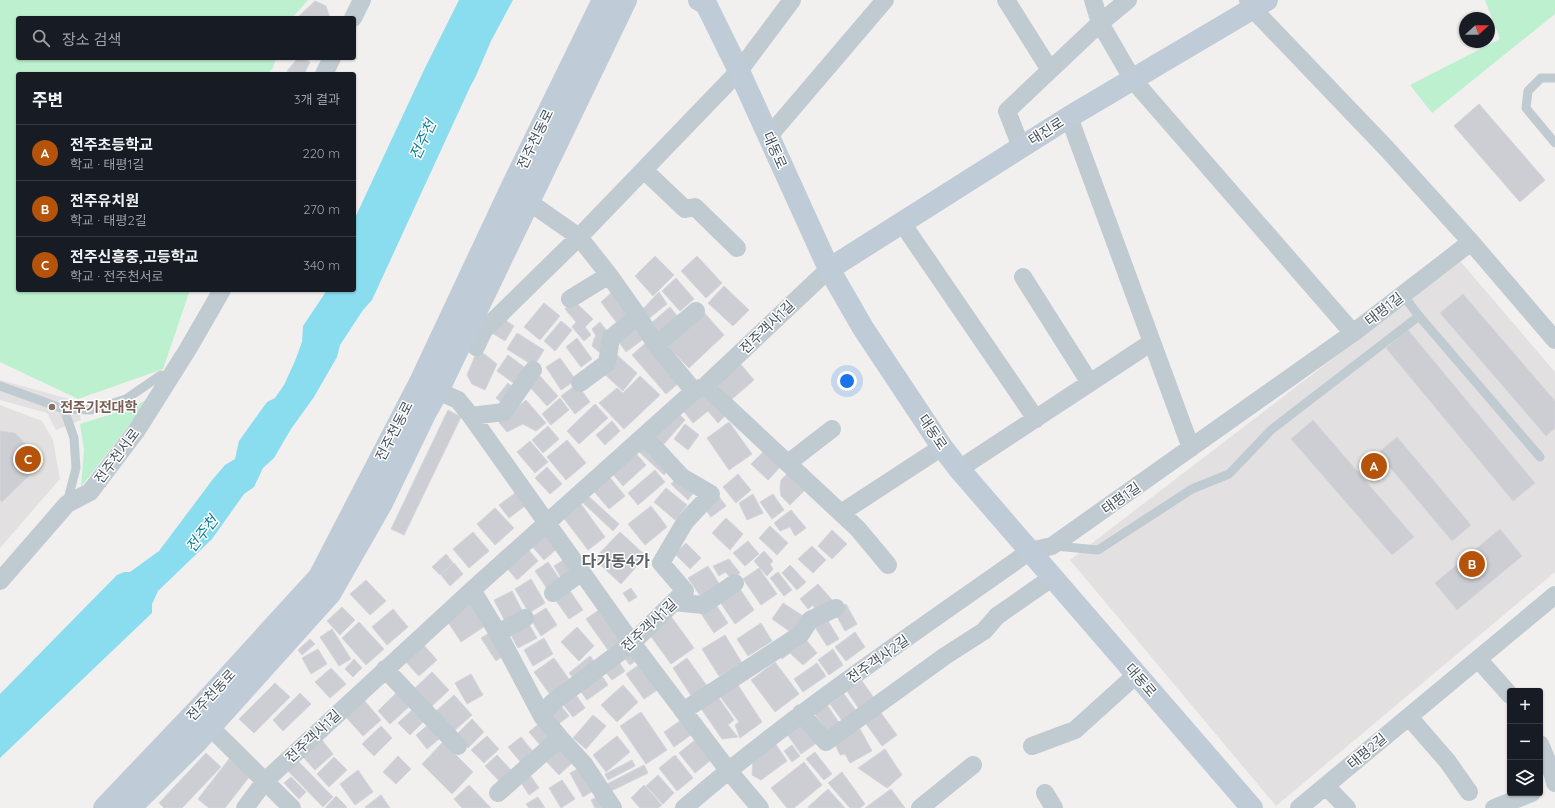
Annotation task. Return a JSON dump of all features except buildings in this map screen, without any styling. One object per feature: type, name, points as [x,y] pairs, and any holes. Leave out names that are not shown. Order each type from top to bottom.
[{"type":"street","points":[[354,16],[362,0]]},
{"type":"street","name":"전주천동로","points":[[104,808],[203,704],[319,576],[421,380],[514,182],[603,0]]},
{"type":"street","name":"전주천동로","points":[[130,808],[210,727],[330,594],[382,503],[426,412],[438,391],[626,0]]},
{"type":"street","points":[[476,347],[484,330],[579,237],[739,71],[792,0]]},
{"type":"street","points":[[769,136],[885,0]]},
{"type":"street","points":[[1006,0],[1050,70]]},
{"type":"street","points":[[1092,0],[1100,23],[1134,80],[1353,333]]},
{"type":"street","points":[[1021,147],[1007,111],[1100,23],[1128,0]]},
{"type":"street","name":"대동로","points":[[705,1],[739,71],[829,269],[863,328],[942,447],[959,469],[1252,808]]},
{"type":"street","points":[[1256,3],[1471,242],[1555,340]]},
{"type":"street","name":"태진로","points":[[829,269],[1069,117],[1134,80],[1256,3]]},
{"type":"street","points":[[325,72],[331,60]]},
{"type":"street","points":[[1069,117],[1191,448]]},
{"type":"street","points":[[644,170],[685,209],[695,207],[737,248]]},
{"type":"street","points":[[529,202],[579,237],[609,275],[638,316],[656,345],[699,389],[788,463],[858,528],[888,564]]},
{"type":"street","points":[[902,223],[1036,418]]},
{"type":"street","name":"태평1길","points":[[1030,551],[1052,546],[1353,333],[1471,242]]},
{"type":"street","name":"전주객사1길","points":[[245,808],[265,781],[385,669],[546,523],[699,389],[829,269]]},
{"type":"street","points":[[570,299],[609,275]]},
{"type":"street","points":[[1023,277],[1090,383]]},
{"type":"street","name":"전주천서로","points":[[0,581],[67,504],[90,492],[137,430],[188,349],[221,292]]},
{"type":"street","points":[[656,345],[696,311]]},
{"type":"street","points":[[580,383],[607,363],[612,338],[638,316]]},
{"type":"street","points":[[959,469],[1152,342]]},
{"type":"street","points":[[471,416],[504,412],[533,370]]},
{"type":"street","points":[[438,391],[458,400],[471,416],[632,643],[728,770],[760,808]]},
{"type":"street","points":[[788,463],[832,429]]},
{"type":"street","name":"전주객사1길","points":[[542,716],[552,703],[632,643],[685,591],[661,562],[685,522],[711,494],[682,477],[644,436]]},
{"type":"street","points":[[841,513],[942,447]]},
{"type":"street","name":"전주객사2길","points":[[684,808],[728,770],[802,713],[1030,551]]},
{"type":"street","points":[[553,593],[582,572]]},
{"type":"street","points":[[802,713],[826,742],[944,656],[984,631],[997,616],[1053,578]]},
{"type":"street","points":[[674,602],[703,605],[734,583]]},
{"type":"street","points":[[472,590],[498,633],[542,716],[584,764],[613,808]]},
{"type":"street","name":"태평2길","points":[[1299,808],[1555,595]]},
{"type":"street","points":[[684,711],[801,634],[810,620],[836,608]]},
{"type":"street","points":[[498,633],[525,618]]},
{"type":"street","points":[[1478,660],[1507,692]]},
{"type":"street","points":[[385,669],[458,746]]},
{"type":"street","points":[[1032,746],[1075,730],[1137,674]]},
{"type":"street","points":[[1408,717],[1448,762],[1469,792]]},
{"type":"street","points":[[210,727],[292,808]]},
{"type":"street","points":[[498,793],[560,738]]},
{"type":"street","points":[[1543,749],[1551,761],[1555,783],[1543,789]]},
{"type":"street","points":[[920,808],[973,765]]},
{"type":"street","points":[[1326,786],[1347,808]]},
{"type":"street","points":[[1045,793],[1054,808]]},
{"type":"street","points":[[1494,808],[1524,796]]},
{"type":"lane","points":[[1555,78],[1541,78],[1528,92],[1526,108],[1555,143]]},
{"type":"lane","points":[[1403,294],[1419,316],[1540,457]]},
{"type":"lane","points":[[1052,546],[1098,550],[1192,490],[1229,474],[1271,430],[1419,316]]},
{"type":"lane","points":[[0,386],[64,409],[91,410],[126,399],[161,374],[169,377]]},
{"type":"lane","points":[[64,409],[74,438],[76,468],[67,504]]},
{"type":"shaded area","points":[[1460,261],[1555,372],[1555,572],[1276,806],[1070,560]]},
{"type":"shaded area","name":"전주기전대학","points":[[0,380],[77,401],[81,420],[56,430],[47,413],[0,400]]},
{"type":"shaded area","points":[[0,405],[42,421],[53,440],[60,479],[0,548]]},
{"type":"green space","points":[[0,0],[308,0],[294,16],[16,16],[16,60],[275,60],[273,68],[269,72],[16,72],[16,292],[189,292],[163,369],[78,399],[0,362]]},
{"type":"green space","points":[[1485,0],[1555,0],[1555,14],[1432,113],[1410,85],[1482,48],[1495,48],[1495,42],[1500,39],[1495,26],[1495,12],[1490,12]]},
{"type":"green space","points":[[150,398],[81,487],[84,450],[80,424],[131,408]]},
{"type":"water","name":"전주천","points":[[459,0],[513,0],[491,41],[372,300],[363,310],[340,345],[337,357],[314,397],[291,429],[274,458],[263,468],[254,487],[244,494],[212,539],[158,591],[152,604],[152,613],[0,758],[0,694],[117,575],[124,572],[130,572],[159,551],[213,479],[225,465],[235,459],[239,441],[267,402],[275,398],[284,385],[302,342],[303,326],[326,292],[356,292],[356,216],[424,70]]},
{"type":"place","name":"전주기전대학","points":[[52,407]]},
{"type":"place","name":"전주신흥중,고등학교","points":[[28,459]]},
{"type":"place","name":"전주초등학교","points":[[1374,466]]},
{"type":"place","name":"전주유치원","points":[[1472,564]]},
{"type":"district","name":"다가동4가","points":[[616,561]]}]
